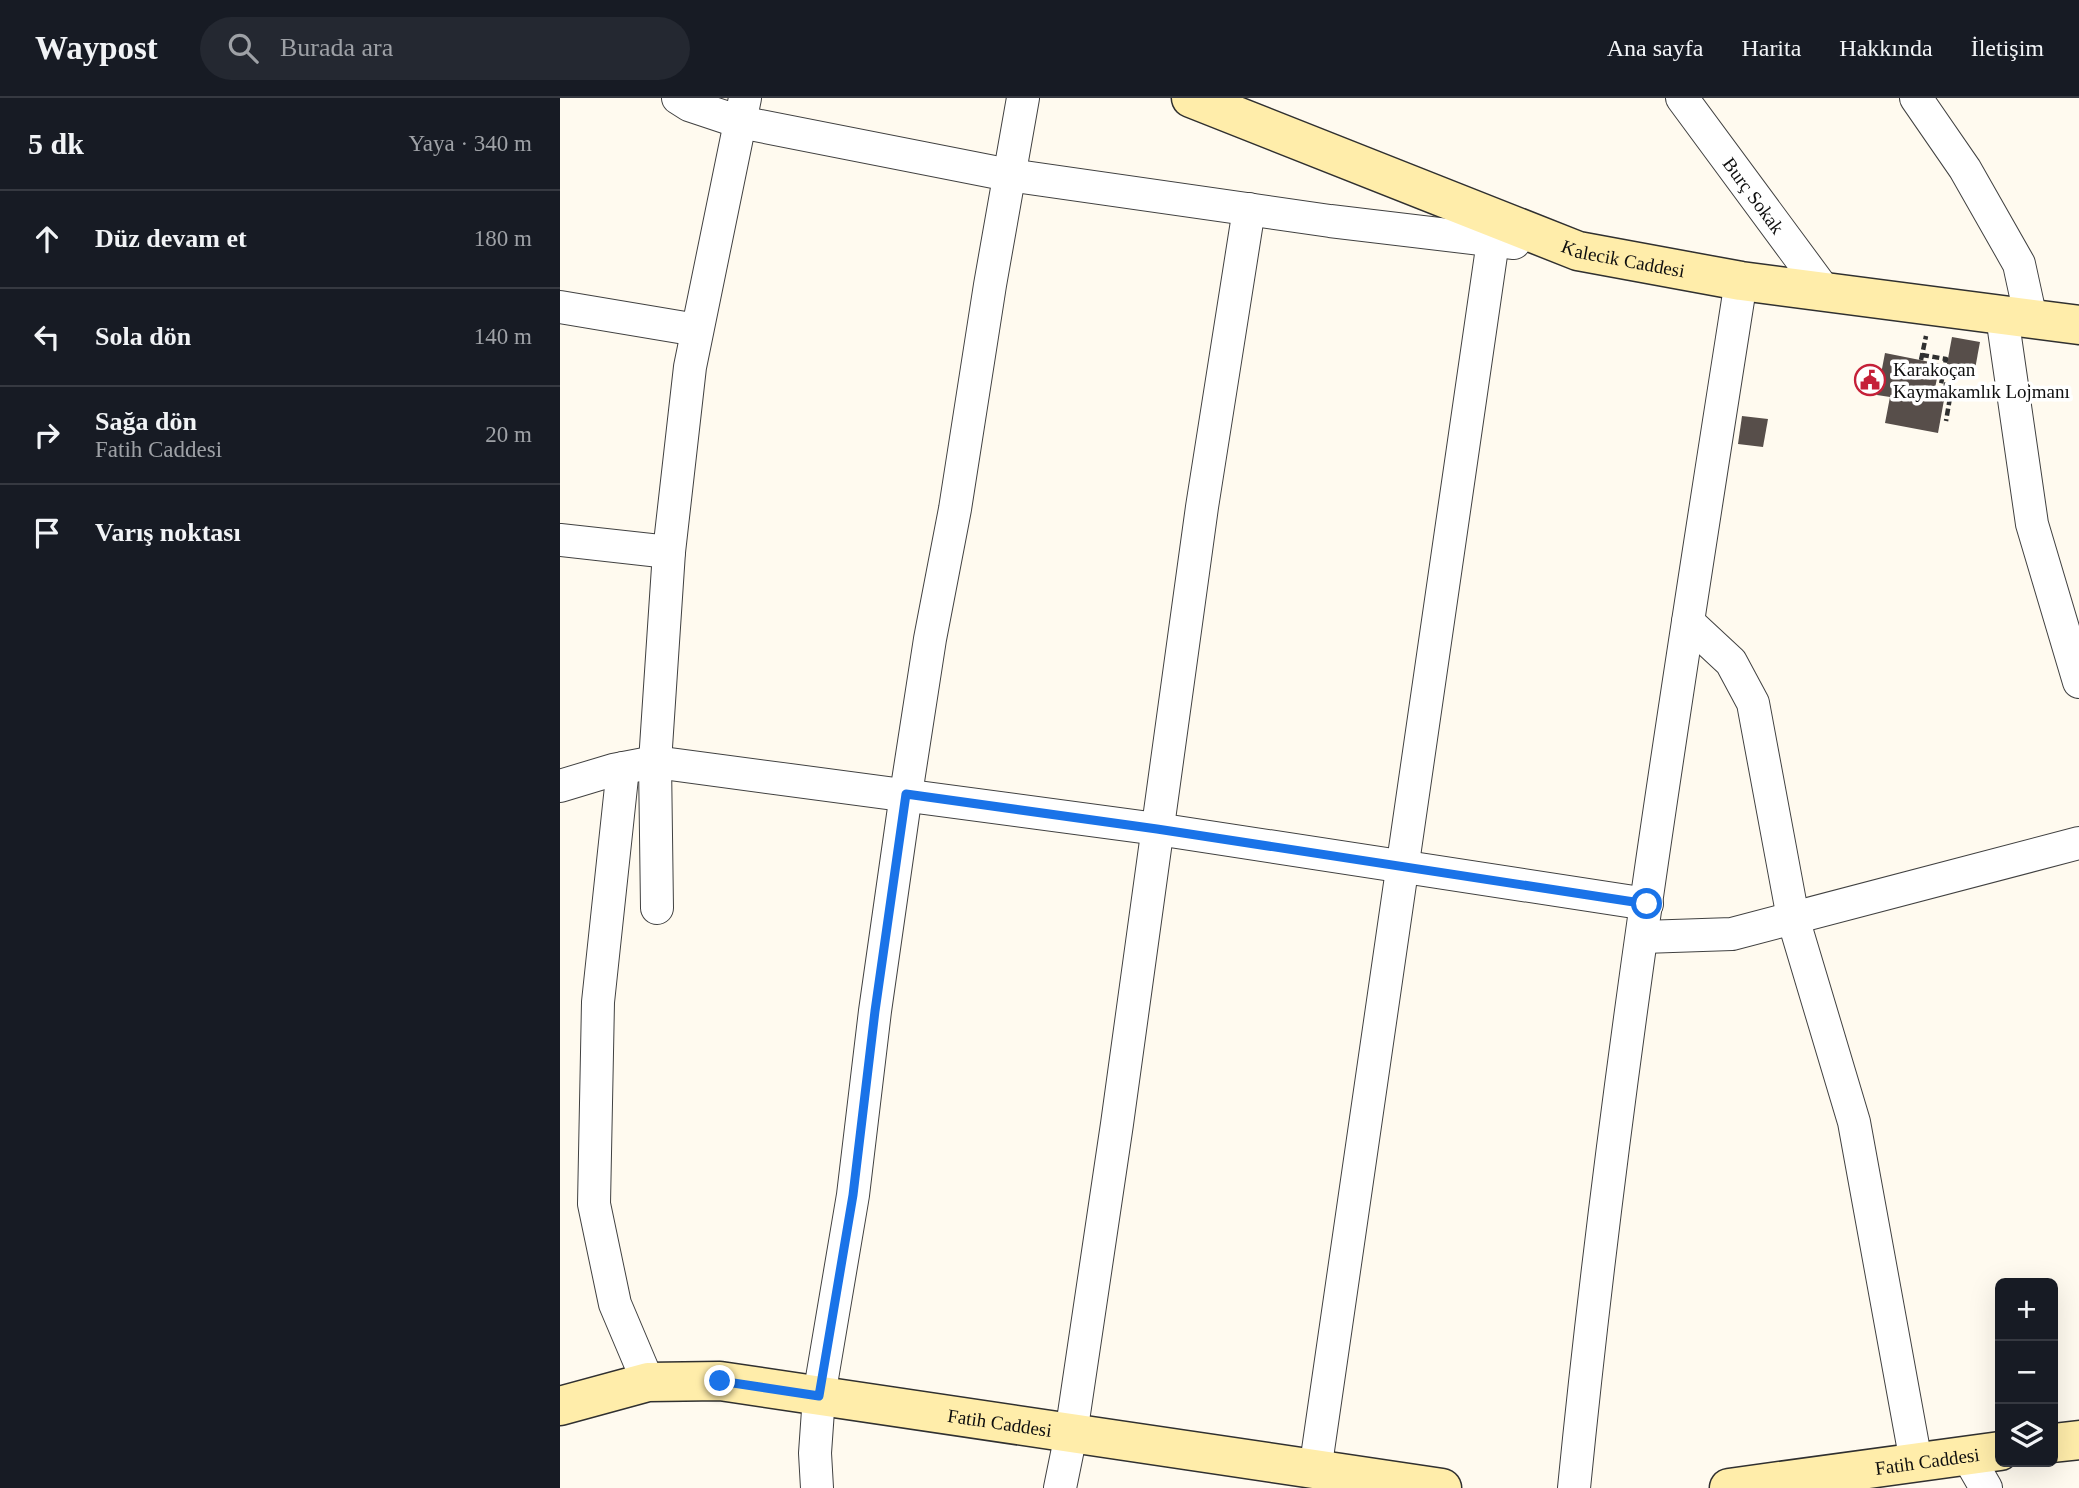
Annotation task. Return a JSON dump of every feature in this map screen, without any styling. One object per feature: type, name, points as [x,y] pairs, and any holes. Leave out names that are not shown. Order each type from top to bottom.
[{"type":"street","points":[[817,1488],[815,1453],[819,1396],[853,1195],[875,1011],[906,794],[1023,98]]},
{"type":"street","name":"Kalecik Caddesi","points":[[1191,98],[1578,251],[1741,281],[2079,325]]},
{"type":"street","name":"Burç Sokak","points":[[1682,98],[1826,293]]},
{"type":"street","points":[[1916,98],[1965,169],[2019,264],[2016,318],[2032,524],[2079,682]]},
{"type":"street","points":[[676,100],[742,110],[1009,174],[1249,209],[1578,251]]},
{"type":"street","points":[[657,908],[654,762],[669,552],[690,367],[742,110]]},
{"type":"street","points":[[1060,1488],[1071,1434],[1117,1124],[1202,507],[1249,209]]},
{"type":"street","points":[[1315,1471],[1493,241]]},
{"type":"street","points":[[1574,1488],[1606,1194],[1688,622],[1741,281]]},
{"type":"street","points":[[560,307],[697,330]]},
{"type":"street","points":[[560,540],[669,552]]},
{"type":"street","points":[[1688,622],[1731,662],[1753,703],[1793,918],[1854,1122],[1916,1462]]},
{"type":"street","points":[[560,786],[654,762],[1157,829],[1647,904]]},
{"type":"street","points":[[623,768],[598,1002],[594,1204],[615,1304],[648,1382]]},
{"type":"street","points":[[1643,937],[1732,934],[2079,843]]},
{"type":"street","name":"Fatih Caddesi","points":[[560,1406],[648,1382],[720,1381],[1442,1488]]},
{"type":"street","points":[[2058,1442],[2079,1440]]},
{"type":"street","points":[[1983,1453],[1986,1488]]},
{"type":"street","name":"Fatih Caddesi","points":[[1729,1488],[1983,1453]]},
{"type":"path","points":[[1922,355],[1946,359],[1941,384],[1952,386],[1945,421]]},
{"type":"building","points":[[1952,337],[1980,342],[1975,369],[1947,364]]},
{"type":"building","name":"Karakoçan Kaymakamlık Lojmanı","points":[[1885,353],[1940,364],[1935,388],[1946,389],[1938,433],[1885,423],[1890,397],[1877,395]]},
{"type":"building","points":[[1742,416],[1768,419],[1763,447],[1738,444]]},
{"type":"place","name":"Karakoçan Kaymakamlık Lojmanı","points":[[1870,380]]},
{"type":"route","points":[[720,1381],[819,1396],[853,1195],[875,1011],[906,794],[1157,829],[1647,904]]}]
